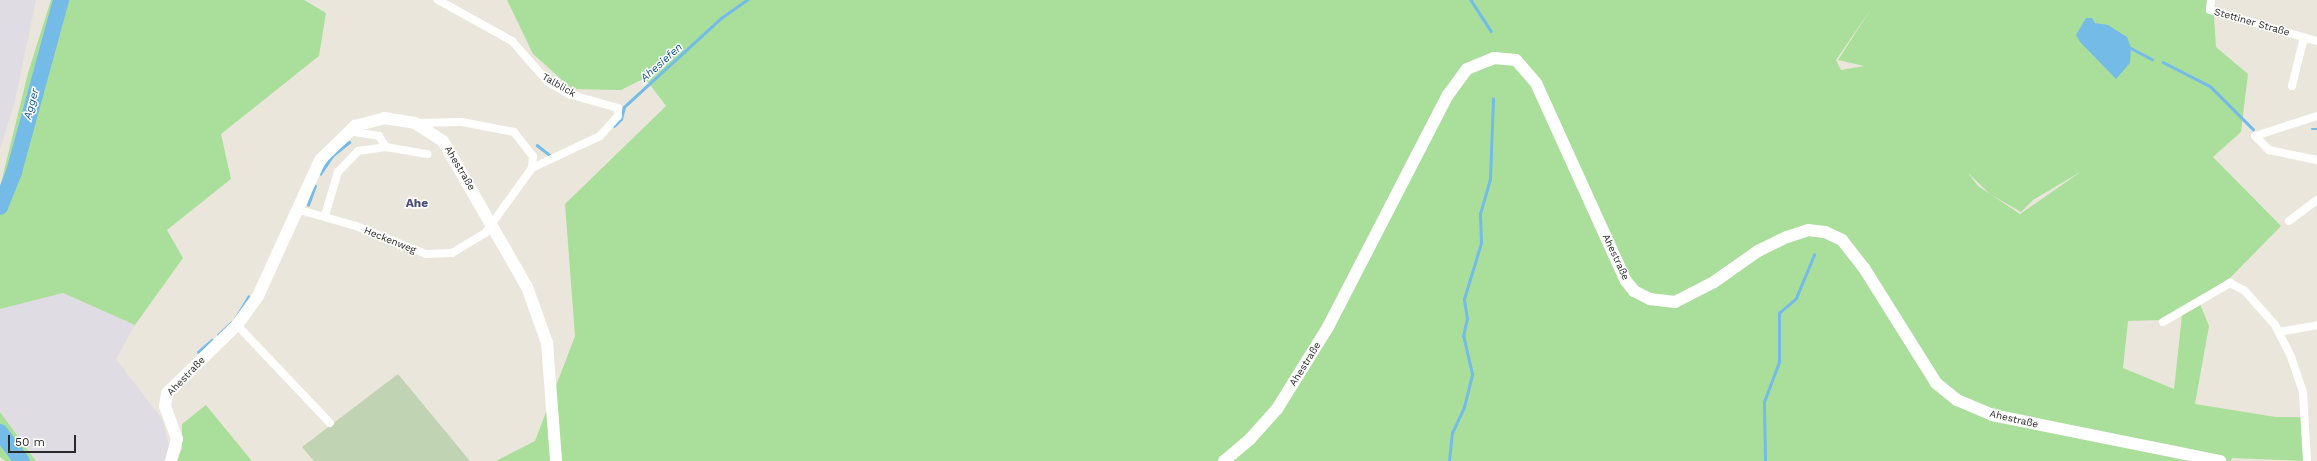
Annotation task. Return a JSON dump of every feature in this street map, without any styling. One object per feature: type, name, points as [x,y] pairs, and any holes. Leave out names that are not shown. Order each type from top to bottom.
[{"type":"main road","name":"Ahestraße","points":[[1224,461],[1250,440],[1277,409],[1328,327],[1448,95],[1467,68],[1494,58],[1516,60],[1536,83],[1626,282],[1634,291],[1650,300],[1675,302],[1714,282],[1758,251],[1787,237],[1808,230],[1825,232],[1842,240],[1864,268],[1936,383],[1957,400],[1992,415],[2220,461]]},
{"type":"main road","name":"Ahestraße","points":[[171,461],[177,439],[165,406],[167,393],[237,325],[258,296],[276,262],[296,209],[320,160],[348,132],[369,120],[384,118],[415,123],[443,141],[491,221],[528,287],[542,324],[556,461]]},
{"type":"street","name":"Talblick","points":[[438,0],[512,41],[548,82],[569,94],[618,108],[618,116],[600,136],[532,168],[491,221]]},
{"type":"street","name":"Stettiner Straße","points":[[2211,0],[2210,10],[2317,41]]},
{"type":"street","name":"Stettiner Straße","points":[[2292,86],[2304,37]]},
{"type":"street","points":[[2317,116],[2255,136],[2269,150],[2317,160]]},
{"type":"street","points":[[415,123],[462,122],[514,132],[533,156],[532,168]]},
{"type":"street","points":[[348,132],[379,136],[386,147]]},
{"type":"street","points":[[325,215],[338,172],[347,159],[366,148],[386,147],[427,154]]},
{"type":"street","points":[[2289,221],[2317,200]]},
{"type":"street","name":"Heckenweg","points":[[296,209],[325,215],[426,254],[452,253],[472,243],[485,233],[491,221]]},
{"type":"street","points":[[2163,322],[2230,283],[2257,303],[2279,332],[2303,392],[2307,461]]},
{"type":"street","points":[[237,325],[330,423]]},
{"type":"street","points":[[2279,332],[2317,325]]},
{"type":"shaded area","points":[[0,0],[36,0],[15,101],[0,150]]},
{"type":"shaded area","points":[[63,293],[135,325],[116,359],[162,419],[170,449],[166,461],[36,461],[0,412],[0,309]]},
{"type":"green space","points":[[51,0],[304,0],[326,13],[319,56],[221,134],[231,179],[167,230],[183,258],[135,325],[63,293],[0,309],[0,187],[28,73]]},
{"type":"green space","points":[[507,0],[2213,0],[2216,47],[2248,74],[2241,132],[2213,157],[2281,226],[2230,278],[2163,320],[2128,321],[2123,368],[2174,389],[2182,315],[2200,304],[2209,326],[2195,404],[2276,417],[2302,417],[2305,461],[2232,458],[2231,461],[496,461],[535,441],[575,336],[565,204],[666,106],[645,78],[621,90],[572,89],[533,54]],"holes":[[[1871,9],[1838,60],[1864,66],[1841,70],[1836,60]],[[2082,171],[2020,214],[1990,194],[2021,212],[2033,200]],[[1968,173],[1990,194],[1978,186]]]},
{"type":"green space","points":[[398,374],[470,461],[314,461],[302,447]]},
{"type":"green space","points":[[206,405],[251,461],[177,461],[182,448],[182,424]]},
{"type":"green space","points":[[0,412],[36,461],[5,461],[0,457]]},
{"type":"water","points":[[2086,18],[2092,18],[2095,23],[2108,25],[2127,37],[2131,48],[2130,63],[2116,79],[2080,42],[2076,35]]},
{"type":"waterway","name":"Agger","points":[[0,207],[14,172],[61,0]]},
{"type":"waterway","name":"Ahesiefen","points":[[614,126],[621,119],[624,107],[721,18],[747,0]]},
{"type":"waterway","points":[[1471,0],[1491,31]]},
{"type":"waterway","points":[[2131,48],[2152,59]]},
{"type":"waterway","points":[[2163,62],[2210,86],[2253,129]]},
{"type":"waterway","points":[[1449,461],[1452,433],[1464,407],[1472,374],[1463,336],[1467,319],[1464,299],[1481,243],[1480,214],[1490,180],[1493,99]]},
{"type":"waterway","points":[[2312,129],[2317,129]]},
{"type":"waterway","name":"Ahesiefen","points":[[320,174],[332,156],[349,142]]},
{"type":"waterway","name":"Ahesiefen","points":[[537,145],[550,155]]},
{"type":"waterway","name":"Ahesiefen","points":[[308,205],[315,186]]},
{"type":"waterway","points":[[1765,461],[1764,402],[1779,362],[1779,313],[1796,298],[1814,255]]},
{"type":"waterway","name":"Ahesiefen","points":[[235,319],[248,297]]},
{"type":"waterway","name":"Ahesiefen","points":[[218,335],[232,322]]},
{"type":"waterway","name":"Ahesiefen","points":[[198,352],[212,340]]},
{"type":"waterway","name":"Agger","points":[[0,432],[22,461]]},
{"type":"district","name":"Ahe","points":[[417,204]]}]
